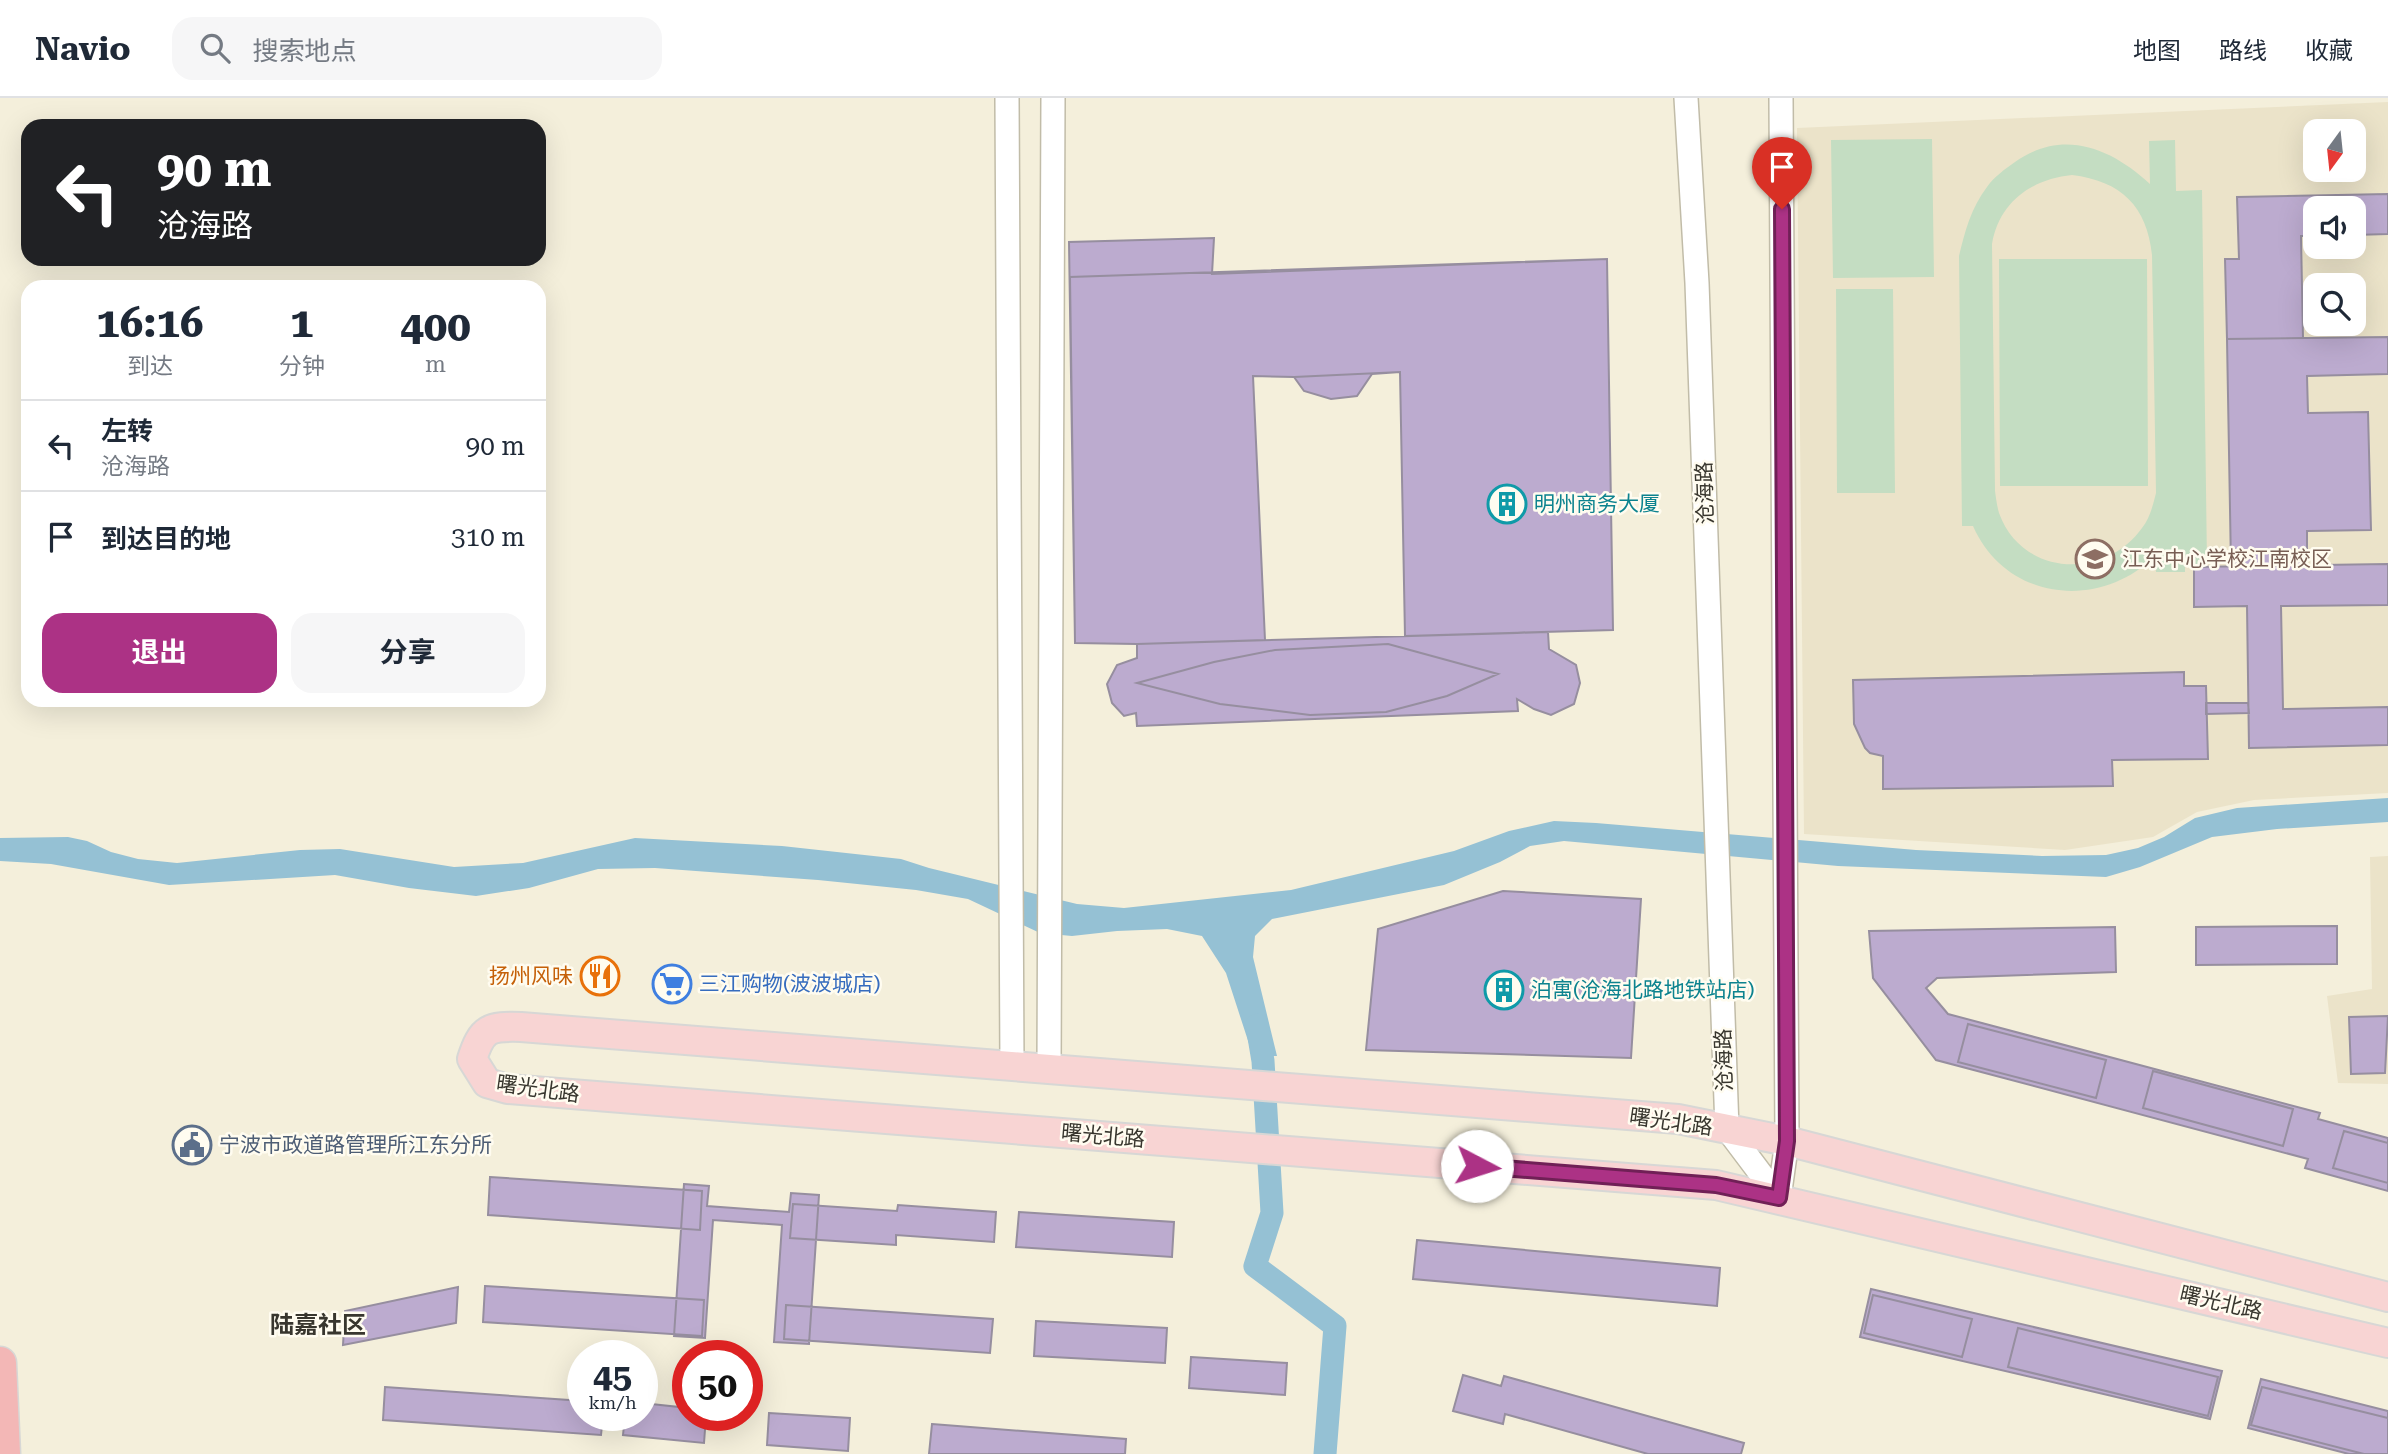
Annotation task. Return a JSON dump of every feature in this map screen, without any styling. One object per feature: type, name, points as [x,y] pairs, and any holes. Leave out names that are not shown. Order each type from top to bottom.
[{"type":"highway","points":[[0,1363],[4,1454]]},
{"type":"main road","name":"曙光北路","points":[[2388,1297],[1787,1141],[1678,1119],[499,1026],[488,1029],[478,1039],[472,1059],[487,1083],[508,1089],[1716,1185],[2388,1343]]},
{"type":"street","points":[[1007,98],[1012,1066]]},
{"type":"street","points":[[1049,1069],[1053,98]]},
{"type":"street","name":"沧海路","points":[[1686,98],[1697,283],[1727,1129]]},
{"type":"street","points":[[1779,1198],[1787,1141],[1781,98]]},
{"type":"street","points":[[1727,1129],[1779,1198]]},
{"type":"shaded area","name":"江东中心学校江南校区","points":[[2388,102],[2388,793],[2254,800],[2197,812],[2153,837],[2065,850],[1804,834],[1797,128]]},
{"type":"shaded area","points":[[2388,856],[2388,1084],[2338,1083],[2327,996],[2372,989],[2370,857]]},
{"type":"green space","points":[[1932,139],[1934,277],[1833,278],[1831,140]]},
{"type":"green space","points":[[2175,140],[2176,191],[2202,190],[2207,564],[2185,564],[2185,572],[2156,572],[2155,556],[2132,574],[2108,585],[2082,590],[2055,590],[2030,583],[2007,570],[1988,551],[1973,526],[1962,526],[1959,256],[1969,220],[1981,195],[1993,180],[2015,162],[2051,146],[2086,147],[2119,161],[2150,184],[2149,141]],"holes":[[[2072,175],[2089,178],[2118,190],[2128,199],[2137,210],[2149,238],[2152,255],[2156,493],[2145,524],[2126,545],[2107,557],[2087,563],[2065,564],[2045,560],[2026,550],[2010,534],[1998,510],[1995,491],[1992,244],[2002,216],[2020,195],[2057,177]]]},
{"type":"green space","points":[[1999,259],[2147,259],[2148,486],[2000,486]]},
{"type":"green space","points":[[1836,289],[1893,289],[1895,493],[1837,493]]},
{"type":"water","points":[[2388,798],[2388,822],[2277,829],[2212,837],[2140,867],[2106,877],[1838,866],[1564,841],[1530,846],[1500,862],[1444,885],[1272,919],[1255,936],[1253,957],[1277,1056],[1253,1056],[1226,973],[1202,936],[1167,929],[1072,936],[1040,933],[968,899],[916,890],[655,868],[598,869],[529,888],[476,896],[335,875],[169,885],[51,864],[0,861],[0,838],[68,837],[138,859],[177,863],[300,850],[340,849],[454,867],[523,863],[635,838],[782,846],[901,859],[1077,904],[1124,908],[1291,890],[1454,851],[1509,831],[1554,821],[1916,850],[2042,856],[2106,855],[2138,848],[2164,837],[2195,818],[2237,808]]},
{"type":"building","points":[[2388,194],[2388,234],[2366,235],[2366,196],[2303,196],[2303,338],[2227,339],[2225,259],[2239,259],[2237,197]]},
{"type":"building","name":"明州商务大厦","points":[[1214,238],[1212,274],[1607,259],[1613,630],[1405,636],[1400,372],[1372,374],[1357,396],[1331,399],[1304,391],[1294,377],[1253,376],[1265,640],[1075,643],[1069,242]]},
{"type":"building","name":"明州商务大厦","points":[[1607,259],[1613,630],[1405,636],[1400,372],[1294,377],[1253,376],[1265,640],[1075,643],[1070,277]]},
{"type":"building","points":[[2388,337],[2388,374],[2307,376],[2308,413],[2368,412],[2371,530],[2307,531],[2307,565],[2231,566],[2227,339]]},
{"type":"building","points":[[2388,564],[2388,605],[2281,606],[2283,709],[2388,707],[2388,745],[2249,748],[2247,606],[2194,607],[2194,567]]},
{"type":"building","points":[[1548,632],[1549,649],[1576,665],[1580,683],[1574,704],[1551,715],[1517,699],[1518,711],[1137,726],[1136,713],[1124,716],[1112,703],[1107,684],[1117,665],[1137,658],[1137,644]]},
{"type":"building","points":[[1388,644],[1498,674],[1447,696],[1386,712],[1310,715],[1220,704],[1137,683],[1214,662],[1275,650]]},
{"type":"building","points":[[2184,672],[2184,686],[2206,686],[2208,759],[2112,760],[2113,786],[1883,789],[1883,756],[1870,753],[1865,748],[1854,724],[1853,680]]},
{"type":"building","points":[[2206,703],[2248,703],[2249,713],[2206,714]]},
{"type":"building","name":"泊寓(沧海北路地铁站店)","points":[[1503,891],[1641,899],[1631,1058],[1366,1050],[1378,929]]},
{"type":"building","points":[[2337,926],[2337,964],[2196,965],[2196,927]]},
{"type":"building","points":[[2115,927],[2116,972],[1937,978],[1926,988],[1948,1014],[2320,1113],[2318,1119],[2388,1138],[2388,1191],[2305,1168],[2308,1159],[1936,1060],[1873,978],[1869,931]]},
{"type":"building","points":[[2388,1016],[2385,1073],[2351,1074],[2349,1017]]},
{"type":"building","points":[[1968,1024],[2106,1060],[2096,1098],[1958,1062]]},
{"type":"building","points":[[2153,1071],[2293,1109],[2283,1146],[2143,1108]]},
{"type":"building","points":[[2344,1131],[2388,1143],[2388,1183],[2333,1168]]},
{"type":"building","points":[[490,1177],[702,1191],[700,1230],[488,1215]]},
{"type":"building","points":[[684,1184],[709,1186],[707,1206],[789,1212],[791,1193],[819,1195],[809,1344],[774,1342],[782,1225],[713,1220],[705,1338],[674,1336]]},
{"type":"building","points":[[793,1204],[897,1211],[898,1205],[996,1212],[994,1242],[896,1235],[896,1245],[790,1238]]},
{"type":"building","points":[[1019,1212],[1174,1222],[1172,1257],[1016,1247]]},
{"type":"building","points":[[1417,1240],[1720,1268],[1717,1306],[1413,1279]]},
{"type":"building","points":[[485,1286],[704,1300],[702,1336],[483,1322]]},
{"type":"building","points":[[458,1287],[456,1323],[343,1345],[345,1311]]},
{"type":"building","points":[[1871,1289],[2222,1371],[2210,1419],[1860,1337]]},
{"type":"building","points":[[1873,1295],[1972,1319],[1962,1357],[1864,1333]]},
{"type":"building","points":[[786,1305],[993,1319],[990,1353],[784,1339]]},
{"type":"building","points":[[1036,1321],[1167,1328],[1165,1363],[1034,1356]]},
{"type":"building","points":[[2018,1328],[2218,1377],[2208,1416],[2008,1367]]},
{"type":"building","points":[[1191,1357],[1287,1363],[1285,1395],[1189,1388]]},
{"type":"building","points":[[1463,1375],[1501,1386],[1504,1376],[1744,1443],[1741,1454],[1648,1454],[1505,1414],[1503,1424],[1453,1411]]},
{"type":"building","points":[[2261,1379],[2388,1411],[2388,1454],[2349,1454],[2248,1428]]},
{"type":"building","points":[[385,1387],[567,1400],[567,1431],[601,1431],[601,1435],[383,1420]]},
{"type":"building","points":[[2262,1387],[2388,1418],[2388,1454],[2364,1454],[2251,1425]]},
{"type":"building","points":[[658,1405],[672,1406],[672,1431],[705,1431],[704,1443],[623,1435],[623,1431],[658,1431]]},
{"type":"building","points":[[769,1413],[850,1418],[848,1451],[767,1445]]},
{"type":"building","points":[[932,1424],[1126,1439],[1125,1454],[929,1454]]},
{"type":"waterway","points":[[1257,1025],[1263,1061],[1272,1213],[1255,1266],[1335,1326],[1325,1454]]},
{"type":"place","name":"明州商务大厦","points":[[1507,504]]},
{"type":"place","name":"江东中心学校江南校区","points":[[2095,559]]},
{"type":"place","name":"扬州风味","points":[[600,976]]},
{"type":"place","name":"三江购物(波波城店)","points":[[672,984]]},
{"type":"place","name":"泊寓(沧海北路地铁站店)","points":[[1504,990]]},
{"type":"place","name":"宁波市政道路管理所江东分所","points":[[192,1145]]},
{"type":"district","name":"陆嘉社区","points":[[318,1325]]},
{"type":"route","points":[[1477,1166],[1716,1185],[1779,1198],[1787,1141],[1782,209]]}]
